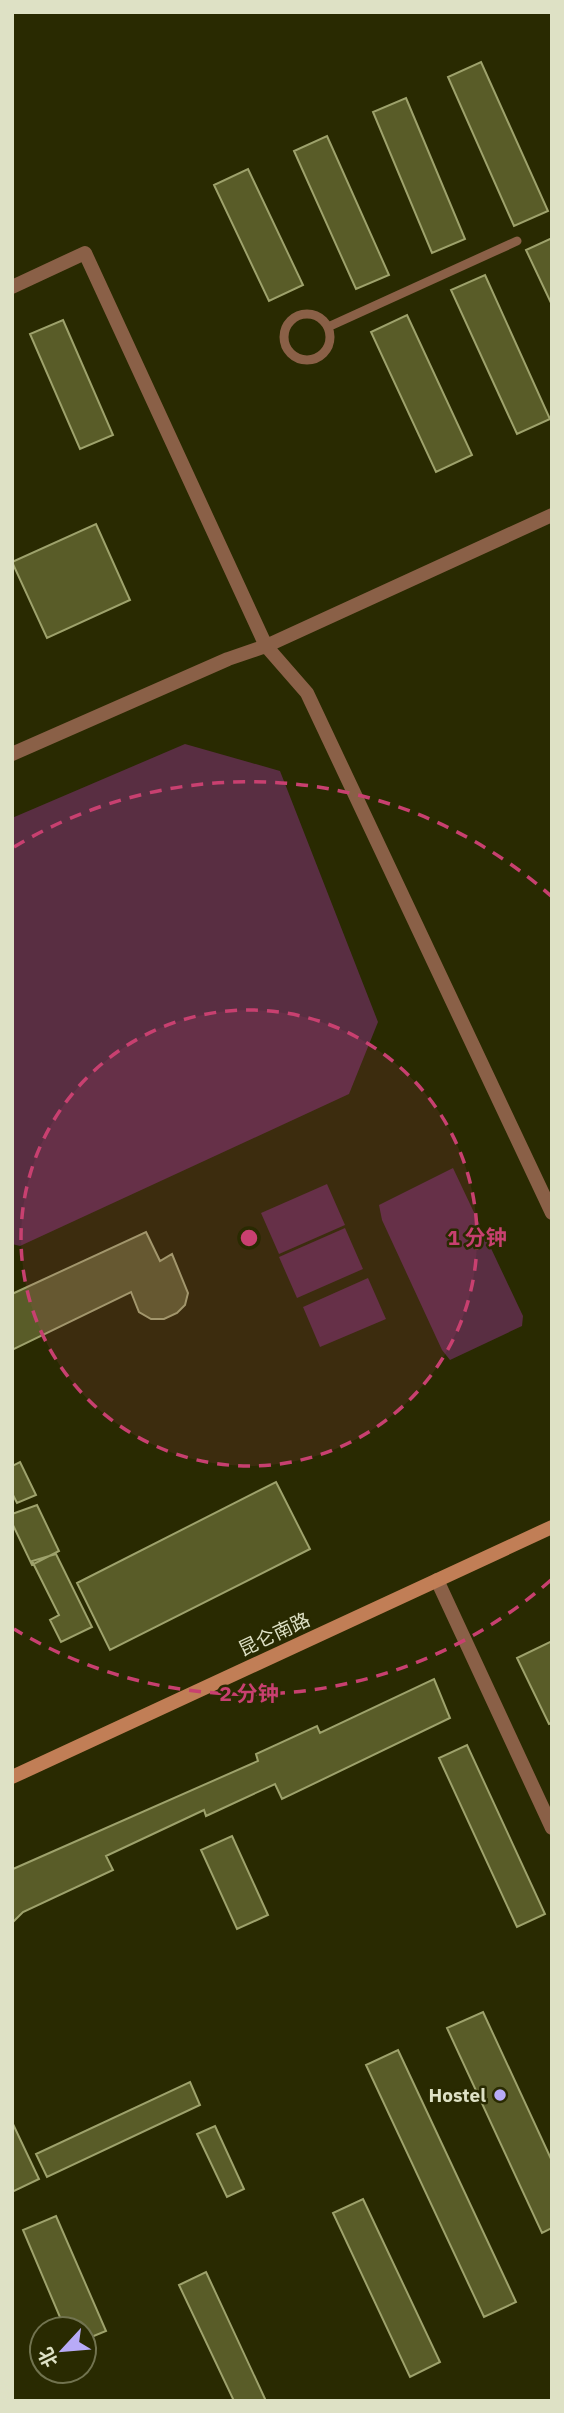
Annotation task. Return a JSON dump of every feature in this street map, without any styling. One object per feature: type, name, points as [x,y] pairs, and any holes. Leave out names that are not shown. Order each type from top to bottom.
[{"type":"main road","name":"昆仑南路","points":[[12,1777],[552,1527]]},
{"type":"street","points":[[12,287],[85,253],[266,646],[307,693],[552,1213]]},
{"type":"street","points":[[12,754],[228,659],[266,646],[552,515]]},
{"type":"street","points":[[437,1580],[552,1828]]},
{"type":"lane","points":[[328,327],[517,241]]},
{"type":"lane","points":[[316,315],[328,327],[329,345],[316,358],[299,358],[286,346],[285,328],[298,316],[316,315]]},
{"type":"shaded area","points":[[185,744],[280,771],[378,1022],[349,1094],[20,1246],[12,1244],[12,818]]},
{"type":"shaded area","points":[[453,1168],[523,1316],[522,1326],[450,1360],[442,1350],[382,1220],[379,1205]]},
{"type":"shaded area","points":[[327,1184],[345,1225],[279,1254],[261,1213]]},
{"type":"shaded area","points":[[345,1228],[363,1269],[297,1298],[279,1257]]},
{"type":"shaded area","points":[[368,1278],[386,1319],[320,1347],[303,1307]]},
{"type":"building","points":[[481,62],[548,211],[514,226],[448,77]]},
{"type":"building","points":[[406,98],[465,239],[432,253],[373,112]]},
{"type":"building","points":[[327,136],[389,275],[356,289],[294,151]]},
{"type":"building","points":[[248,169],[303,285],[269,301],[214,185]]},
{"type":"building","points":[[552,238],[552,305],[526,250]]},
{"type":"building","points":[[485,275],[550,419],[517,434],[451,290]]},
{"type":"building","points":[[407,315],[472,455],[436,472],[371,332]]},
{"type":"building","points":[[63,320],[113,435],[80,449],[30,334]]},
{"type":"building","points":[[96,524],[130,600],[47,638],[12,562]]},
{"type":"building","points":[[146,1232],[160,1261],[172,1254],[188,1293],[185,1305],[177,1313],[164,1319],[151,1319],[139,1312],[131,1292],[12,1350],[12,1294]]},
{"type":"building","points":[[20,1462],[36,1495],[17,1503],[12,1493],[12,1466]]},
{"type":"building","points":[[276,1482],[310,1549],[110,1650],[77,1583]]},
{"type":"building","points":[[37,1505],[59,1551],[32,1565],[12,1523],[12,1514]]},
{"type":"building","points":[[56,1554],[92,1627],[61,1642],[50,1620],[59,1615],[32,1561]]},
{"type":"building","points":[[552,1641],[552,1723],[549,1724],[517,1658]]},
{"type":"building","points":[[434,1679],[450,1718],[282,1799],[275,1784],[206,1816],[204,1810],[106,1856],[113,1870],[23,1912],[12,1923],[13,1869],[258,1761],[256,1754],[317,1726],[320,1733]]},
{"type":"building","points":[[467,1745],[545,1914],[517,1927],[439,1758]]},
{"type":"building","points":[[232,1836],[268,1915],[237,1929],[201,1850]]},
{"type":"building","name":"Hostel","points":[[483,2012],[552,2161],[552,2228],[542,2233],[447,2028]]},
{"type":"building","points":[[398,2050],[516,2302],[484,2317],[366,2065]]},
{"type":"building","points":[[190,2082],[200,2105],[47,2177],[36,2154]]},
{"type":"building","points":[[12,2122],[39,2179],[12,2192]]},
{"type":"building","points":[[215,2126],[244,2189],[227,2197],[197,2134]]},
{"type":"building","points":[[363,2199],[440,2362],[410,2377],[333,2213]]},
{"type":"building","points":[[56,2216],[106,2331],[98,2334],[98,2315],[59,2315],[23,2230]]},
{"type":"building","points":[[206,2272],[266,2401],[234,2401],[179,2285]]},
{"type":"place","name":"Hostel","points":[[500,2095]]}]
